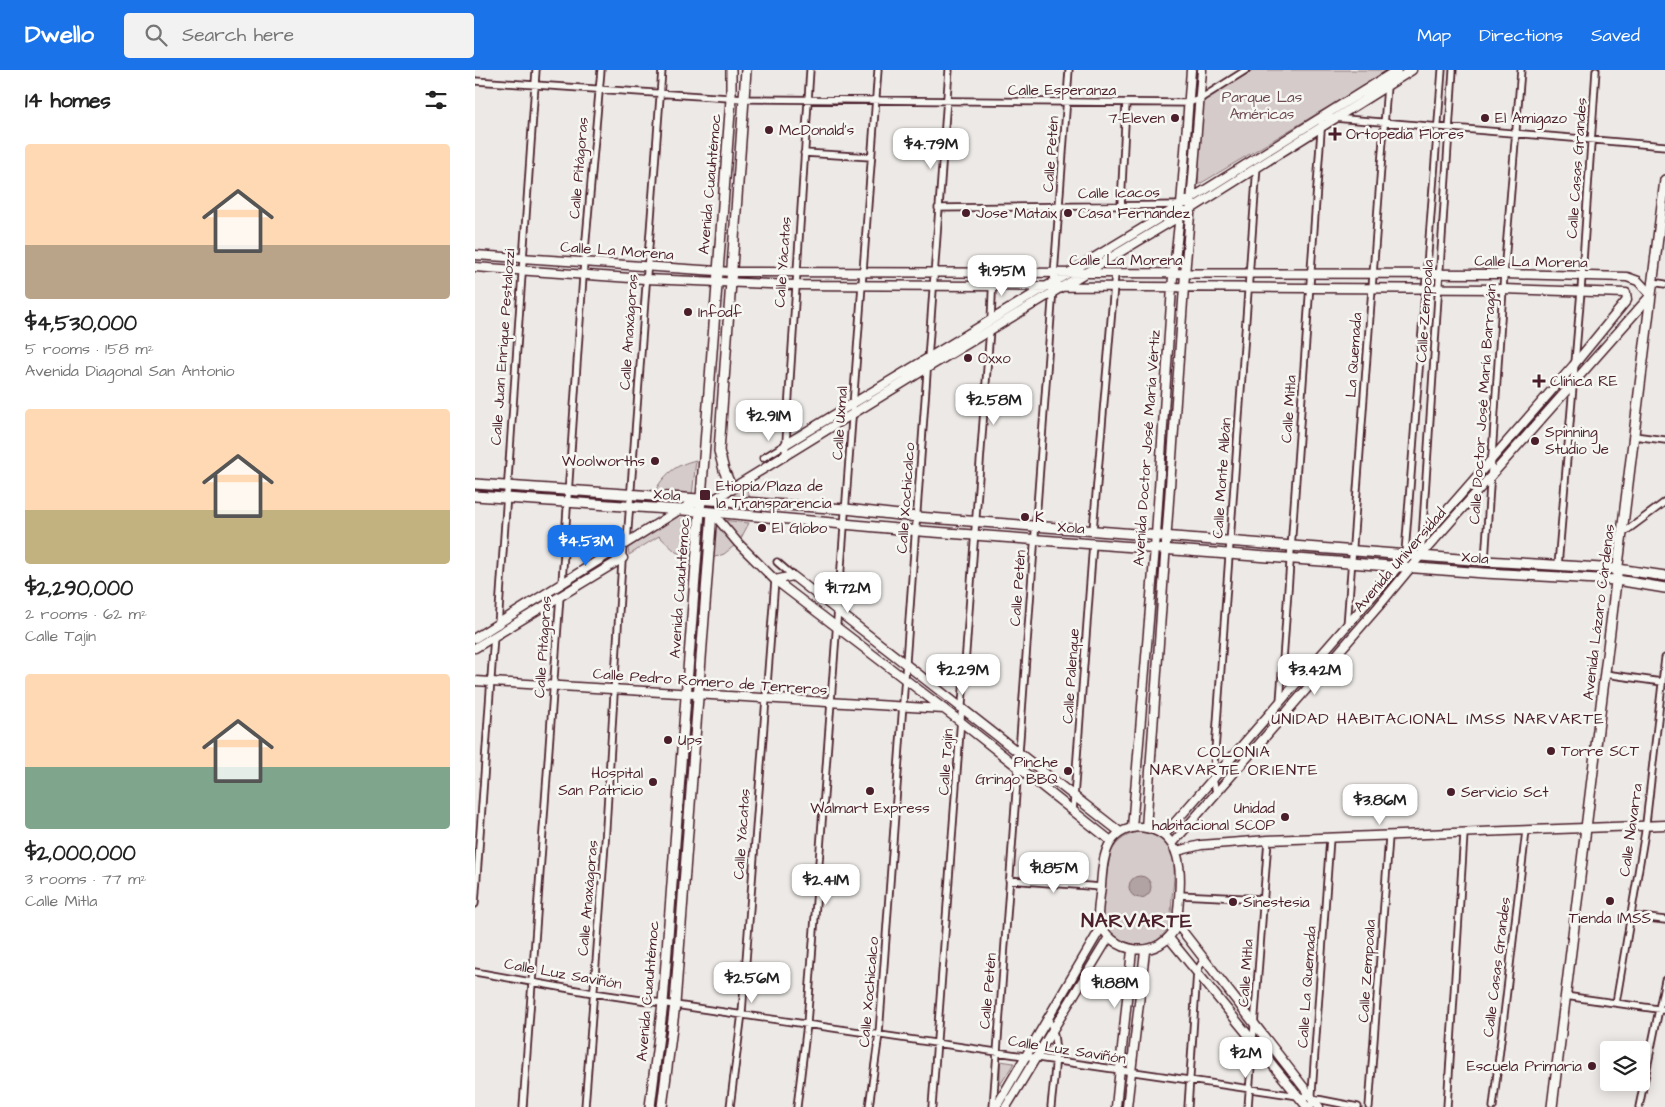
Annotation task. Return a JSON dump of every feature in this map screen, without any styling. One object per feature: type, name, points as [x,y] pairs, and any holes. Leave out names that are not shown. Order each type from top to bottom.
[{"type":"main road","name":"Avenida Cuauhtémoc","points":[[650,1107],[663,1003],[699,500],[731,99],[731,70]]},
{"type":"main road","name":"Avenida Cuauhtémoc","points":[[732,489],[719,451],[747,70]]},
{"type":"main road","name":"Avenida Doctor José María Vértiz","points":[[1132,828],[1173,273],[1181,205],[1191,70]]},
{"type":"main road","name":"Avenida Doctor José María Vértiz","points":[[1146,828],[1185,273],[1193,197],[1202,70]]},
{"type":"main road","points":[[713,500],[991,330],[1065,274],[1181,205],[1397,70]]},
{"type":"main road","points":[[785,444],[1052,284],[1062,286],[1179,216],[1412,70]]},
{"type":"main road","name":"Avenida Lázaro Cárdenas","points":[[1553,1107],[1665,180]]},
{"type":"main road","name":"Calle La Morena","points":[[475,255],[732,272],[934,272],[993,274],[1052,284]]},
{"type":"main road","name":"Calle La Morena","points":[[475,267],[731,283],[993,286],[1052,284]]},
{"type":"main road","name":"Calle La Morena","points":[[1065,274],[1311,273],[1582,276],[1633,279],[1643,285],[1651,295]]},
{"type":"main road","name":"Calle La Morena","points":[[1062,286],[1622,291],[1627,296],[1627,300]]},
{"type":"main road","name":"Avenida Universidad","points":[[1174,847],[1216,792],[1379,607],[1421,555],[1651,295]]},
{"type":"main road","name":"Avenida Universidad","points":[[1164,835],[1399,566],[1407,553],[1421,541],[1573,366],[1627,300]]},
{"type":"main road","name":"Xola","points":[[475,484],[846,509],[977,522],[1407,553],[1485,561],[1618,569],[1665,576]]},
{"type":"main road","name":"Xola","points":[[475,496],[699,511],[976,535],[1229,554],[1617,580],[1665,588]]},
{"type":"main road","points":[[475,638],[625,543],[699,500]]},
{"type":"main road","name":"Avenida Cuauhtémoc","points":[[662,1107],[675,1004],[712,512]]},
{"type":"main road","points":[[712,512],[738,543],[775,580],[961,722],[1111,841]]},
{"type":"main road","points":[[475,648],[623,558]]},
{"type":"main road","points":[[775,580],[793,576],[1120,832]]},
{"type":"main road","name":"Calle Pitágoras","points":[[561,596],[562,582]]},
{"type":"main road","points":[[1369,600],[1379,607]]},
{"type":"main road","name":"Calle Pedro Romero de Terreros","points":[[475,680],[698,696],[944,709]]},
{"type":"main road","points":[[1253,732],[1261,740]]},
{"type":"main road","points":[[1174,847],[1268,840],[1389,837],[1665,825]]},
{"type":"main road","points":[[1132,828],[1146,828],[1164,835],[1174,847],[1180,864],[1177,924],[1169,938],[1145,951],[1132,950],[1117,944],[1109,937],[1098,917],[1104,860],[1111,841],[1120,832],[1132,828]]},
{"type":"main road","points":[[1177,924],[1319,1107]]},
{"type":"main road","points":[[994,1107],[1102,926]]},
{"type":"main road","points":[[1007,1107],[1053,1027],[1109,937]]},
{"type":"main road","points":[[1169,938],[1307,1107]]},
{"type":"main road","points":[[1116,1107],[1132,950]]},
{"type":"main road","points":[[1127,1107],[1145,951]]},
{"type":"street","name":"Calle Juan Enrique Pestalozzi","points":[[498,625],[521,258],[536,70]]},
{"type":"street","name":"Calle Pitágoras","points":[[562,582],[583,275],[601,70]]},
{"type":"street","name":"Calle Anaxágoras","points":[[585,1107],[623,558],[631,494],[645,279],[662,70]]},
{"type":"street","name":"Calle Yácatas","points":[[785,456],[795,284],[811,70]]},
{"type":"street","name":"Calle Uxmal","points":[[797,1107],[807,1024],[878,70]]},
{"type":"street","name":"Calle Xochicalco","points":[[869,1107],[879,1034],[949,70]]},
{"type":"street","name":"Calle Petén","points":[[994,1107],[996,1052],[1069,70]]},
{"type":"street","name":"Calle Esperanza","points":[[475,81],[731,99],[1188,103],[1200,100],[1246,70]]},
{"type":"street","name":"Calle Zempoala","points":[[1407,553],[1425,274],[1442,70]]},
{"type":"street","name":"Calle Zempoala","points":[[1421,555],[1453,70]]},
{"type":"street","name":"Calle Doctor José María Barragán","points":[[1485,561],[1504,274],[1521,70]]},
{"type":"street","name":"Calle Casas Grandes","points":[[1557,566],[1581,291],[1596,70]]},
{"type":"street","name":"La Quemada","points":[[1347,626],[1387,86]]},
{"type":"street","points":[[1121,206],[1126,103]]},
{"type":"street","points":[[1322,117],[1665,146]]},
{"type":"street","name":"Calle Mitla","points":[[1280,702],[1322,117]]},
{"type":"street","points":[[804,153],[871,157]]},
{"type":"street","name":"Calle Monte Albán","points":[[1216,792],[1213,779],[1257,166]]},
{"type":"street","name":"Calle Icacos","points":[[939,208],[1181,205]]},
{"type":"street","points":[[991,320],[993,274]]},
{"type":"street","points":[[1093,530],[1115,274]]},
{"type":"street","points":[[1652,282],[1665,284]]},
{"type":"street","name":"Calle Tajín","points":[[932,1107],[991,330]]},
{"type":"street","points":[[1634,436],[1665,440]]},
{"type":"street","points":[[763,458],[785,444]]},
{"type":"street","points":[[1622,534],[1665,502]]},
{"type":"street","name":"Calle Palenque","points":[[1073,811],[1093,543]]},
{"type":"street","points":[[777,562],[793,576]]},
{"type":"street","name":"Calle Yácatas","points":[[730,1107],[742,1013],[775,580]]},
{"type":"street","name":"Calle Pitágoras","points":[[523,1107],[561,596]]},
{"type":"street","points":[[475,904],[494,636]]},
{"type":"street","name":"Calle Navarra","points":[[1616,1003],[1632,916],[1645,826],[1665,658]]},
{"type":"street","points":[[1605,674],[1662,682]]},
{"type":"street","name":"Calle Casas Grandes","points":[[1493,1107],[1526,831]]},
{"type":"street","points":[[1447,1107],[1464,834]]},
{"type":"street","name":"Calle Zempoala","points":[[1369,1107],[1389,837]]},
{"type":"street","name":"Calle La Quemada","points":[[1311,1107],[1330,838]]},
{"type":"street","name":"Calle Mitla","points":[[1248,1107],[1268,840]]},
{"type":"street","points":[[1009,880],[1101,888]]},
{"type":"street","points":[[1179,894],[1264,899]]},
{"type":"street","points":[[1632,916],[1665,920]]},
{"type":"street","points":[[1188,1107],[1197,971],[1204,959]]},
{"type":"street","name":"Calle Luz Saviñón","points":[[475,972],[663,1003],[742,1013],[1190,1082],[1312,1098],[1358,1107]]},
{"type":"street","points":[[1639,1107],[1662,1010],[1665,980]]},
{"type":"street","points":[[1565,996],[1662,1010]]},
{"type":"street","points":[[1047,1018],[1053,1027],[1054,1061],[1051,1107]]},
{"type":"green space","name":"Parque Las Américas","points":[[1253,70],[1390,70],[1198,185],[1202,101]]},
{"type":"green space","points":[[696,460],[692,496],[654,493],[671,471]]},
{"type":"green space","points":[[746,486],[751,501],[723,499]]},
{"type":"green space","points":[[679,515],[690,516],[687,557],[676,552],[659,536],[629,555],[628,548]]},
{"type":"green space","points":[[722,520],[749,523],[740,540]]},
{"type":"green space","points":[[714,521],[734,546],[724,554],[712,558]]},
{"type":"green space","points":[[1137,832],[1151,834],[1161,839],[1168,845],[1174,863],[1171,916],[1168,927],[1153,943],[1143,946],[1122,942],[1113,937],[1106,929],[1101,913],[1111,853],[1120,841]]},
{"type":"green space","points":[[1000,1061],[1014,1063],[1000,1085]]},
{"type":"shaded area","points":[[1140,876],[1148,879],[1151,887],[1148,895],[1140,898],[1132,895],[1129,887],[1132,879]]},
{"type":"place","name":"7-Eleven","points":[[1175,118]]},
{"type":"place","name":"El Amigazo","points":[[1485,118]]},
{"type":"place","name":"McDonald's","points":[[769,130]]},
{"type":"place","name":"Ortopedia Flores","points":[[1335,134]]},
{"type":"place","name":"Jose Mataix","points":[[966,213]]},
{"type":"place","name":"Casa Fernandez","points":[[1068,213]]},
{"type":"place","name":"Infodf","points":[[688,312]]},
{"type":"place","name":"Oxxo","points":[[968,358]]},
{"type":"place","name":"Clínica RE","points":[[1539,381]]},
{"type":"place","name":"Spinning Studio Je","points":[[1535,441]]},
{"type":"place","name":"Woolworths","points":[[655,461]]},
{"type":"place","name":"Etiopía/Plaza de la Transparencia","points":[[705,495]]},
{"type":"place","name":"K","points":[[1025,517]]},
{"type":"place","name":"El Globo","points":[[762,528]]},
{"type":"place","name":"Ups","points":[[668,740]]},
{"type":"place","name":"Torre SCT","points":[[1551,751]]},
{"type":"place","name":"Pinche Gringo BBQ","points":[[1068,771]]},
{"type":"place","name":"Hospital San Patricio","points":[[653,782]]},
{"type":"place","name":"Walmart Express","points":[[870,791]]},
{"type":"place","name":"Servicio Sct","points":[[1451,792]]},
{"type":"place","name":"Unidad habitacional SCOP","points":[[1285,817]]},
{"type":"place","name":"Tienda IMSS","points":[[1610,901]]},
{"type":"place","name":"Sinestesia","points":[[1233,902]]},
{"type":"place","name":"Escuela Primaria","points":[[1592,1066]]},
{"type":"district","name":"UNIDAD HABITACIONAL IMSS NARVARTE","points":[[1438,719]]},
{"type":"district","name":"COLONIA NARVARTE ORIENTE","points":[[1234,761]]},
{"type":"district","name":"NARVARTE","points":[[1137,921]]}]
